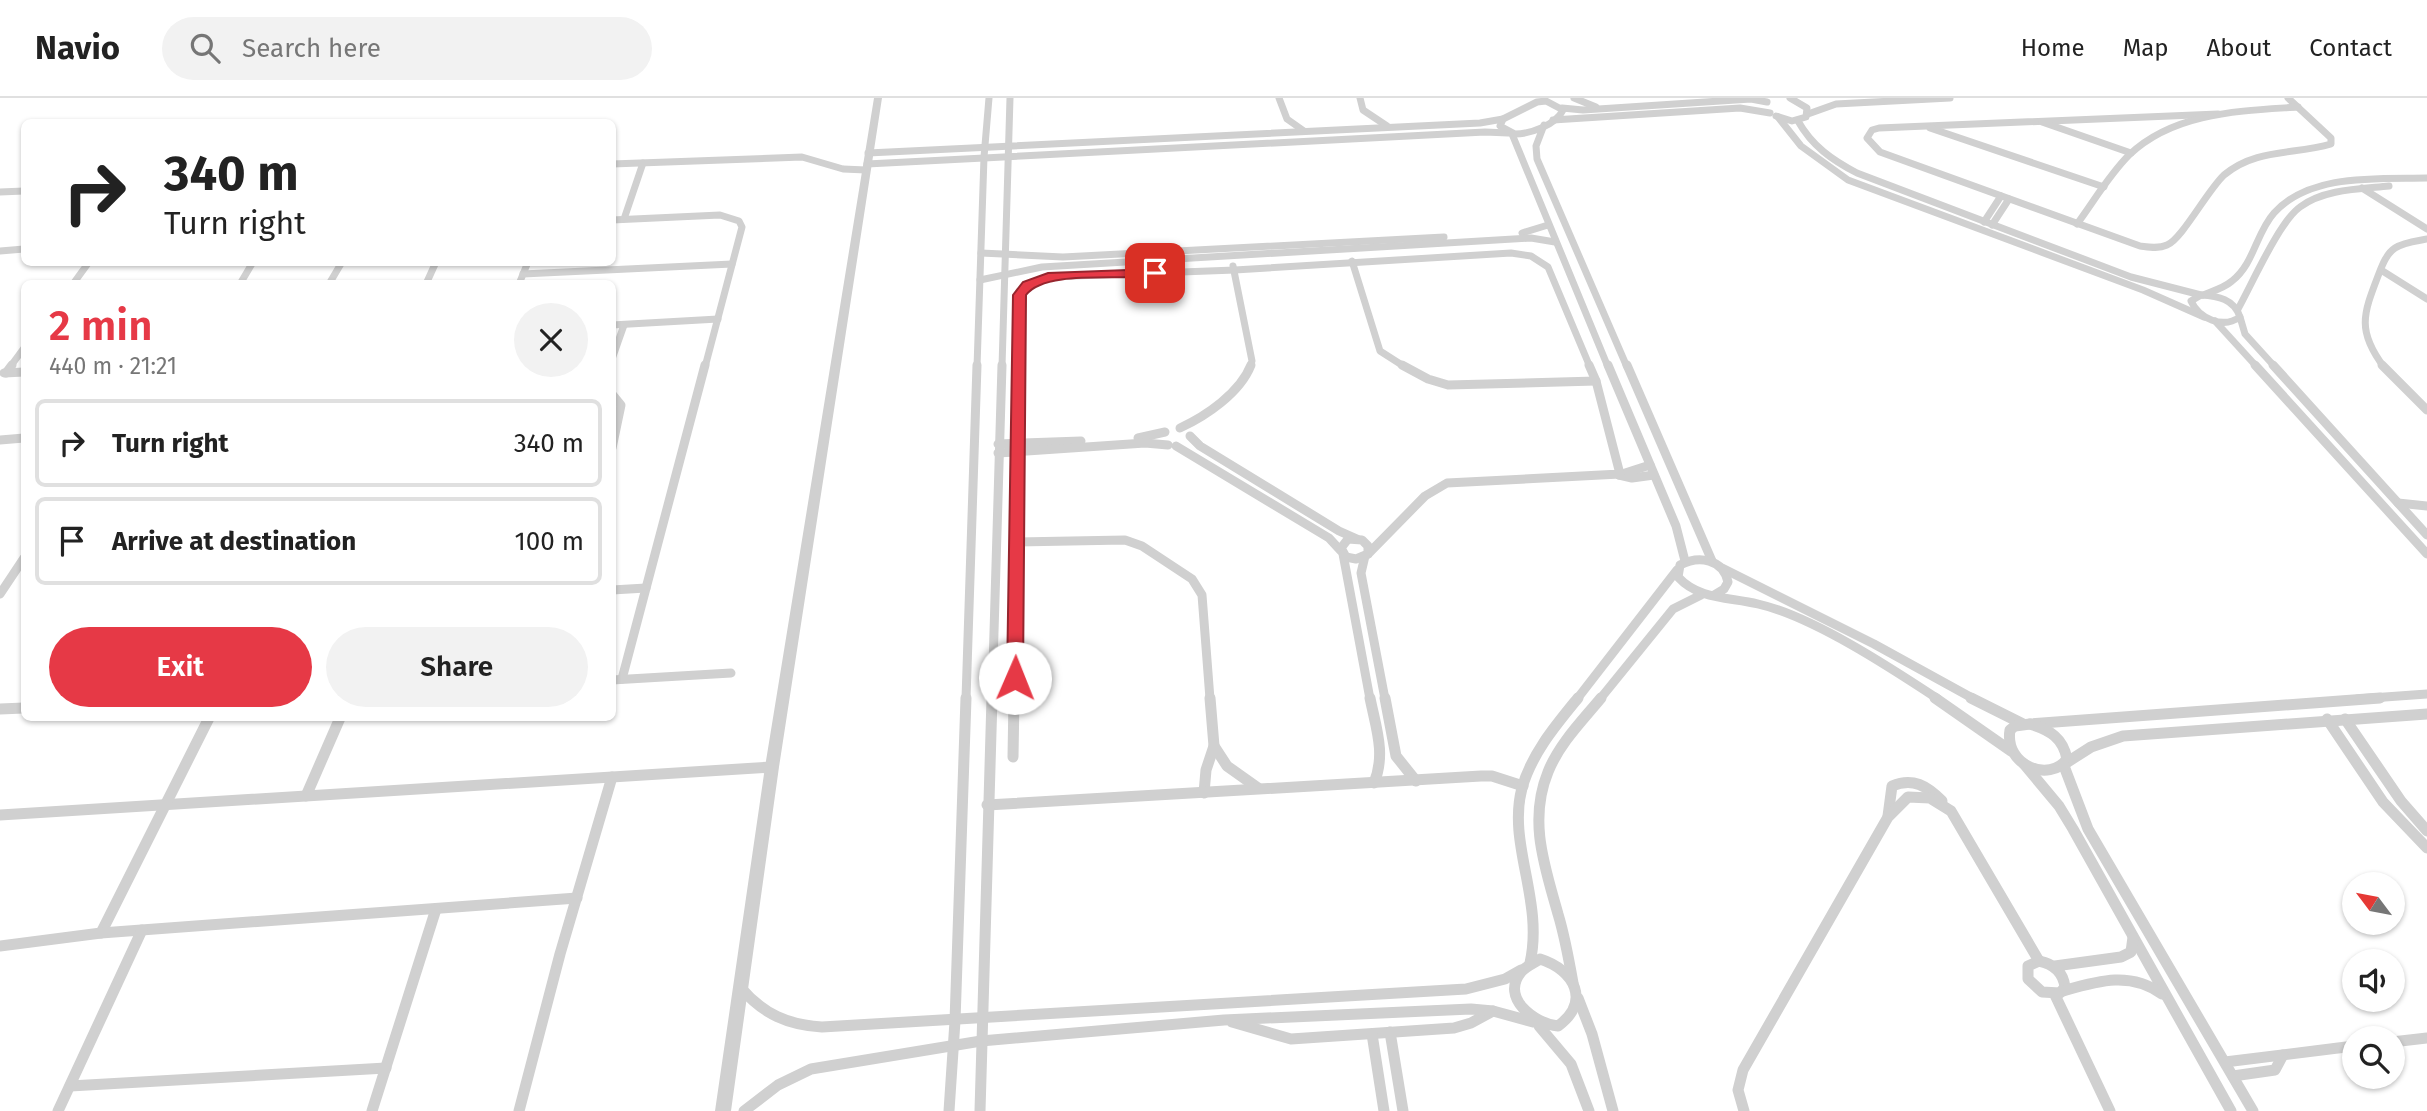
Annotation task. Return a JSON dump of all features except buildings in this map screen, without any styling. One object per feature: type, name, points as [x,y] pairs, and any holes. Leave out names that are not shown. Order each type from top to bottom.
[{"type":"street","points":[[723,1111],[772,767],[878,98]]},
{"type":"street","points":[[949,1111],[955,1021],[980,280],[989,98]]},
{"type":"street","points":[[980,1111],[1010,98]]},
{"type":"street","points":[[1279,98],[1287,119],[1304,131]]},
{"type":"street","points":[[1360,98],[1363,110],[1390,127]]},
{"type":"street","points":[[1574,98],[1604,109]]},
{"type":"street","points":[[1790,98],[1804,105],[1808,114]]},
{"type":"street","points":[[1798,121],[1808,114],[1836,104],[1950,98]]},
{"type":"street","points":[[2288,98],[2298,107],[2331,138],[2331,144],[2264,155],[2224,173],[2214,182],[2170,246],[2156,248],[2140,246],[1880,152],[1867,138],[1879,128],[2218,114],[2298,107]]},
{"type":"street","points":[[1007,151],[1149,139],[1480,123],[1503,119],[1535,100],[1604,109],[1768,100],[1766,107],[1801,146],[1848,180],[2143,290],[2204,317],[2231,322],[2239,313],[2292,213],[2320,196],[2362,185],[2427,178]]},
{"type":"street","points":[[616,164],[802,157],[843,169],[867,162],[985,152],[1150,149],[1480,132],[1529,133],[1561,115],[1559,103]]},
{"type":"street","points":[[1553,120],[1740,108],[1798,121],[1813,144],[1844,167],[2131,277],[2223,298],[2239,313],[2245,334],[2398,503],[2425,528]]},
{"type":"street","points":[[1352,129],[1363,110]]},
{"type":"street","points":[[2077,224],[2130,153],[2160,134],[2218,114]]},
{"type":"street","points":[[1503,119],[1500,126],[1510,133],[1676,526],[1682,585],[1701,595]]},
{"type":"street","points":[[2074,119],[2076,130],[2085,137]]},
{"type":"street","points":[[2035,120],[2130,153]]},
{"type":"street","points":[[1962,124],[1968,136],[1977,144]]},
{"type":"street","points":[[1544,125],[1536,146],[1537,159],[1712,561]]},
{"type":"street","points":[[1923,126],[2104,187]]},
{"type":"street","points":[[1149,139],[1150,149]]},
{"type":"street","points":[[624,219],[643,163]]},
{"type":"street","points":[[2204,317],[2196,312],[2192,301],[2238,276],[2271,215],[2286,201],[2325,186],[2427,184]]},
{"type":"street","points":[[2362,185],[2427,229]]},
{"type":"street","points":[[0,192],[21,191]]},
{"type":"street","points":[[1988,223],[2005,198]]},
{"type":"street","points":[[616,220],[731,217],[739,221],[742,227],[646,588],[617,680],[732,673]]},
{"type":"street","points":[[1530,235],[1548,225]]},
{"type":"street","points":[[981,253],[1054,257],[1292,250],[1530,235],[1555,242]]},
{"type":"street","points":[[2427,239],[2404,244],[2391,250],[2383,259],[2364,313],[2368,344],[2396,380],[2427,410]]},
{"type":"street","points":[[0,258],[3,250],[21,249]]},
{"type":"street","points":[[980,280],[1042,267],[1224,258],[1292,250]]},
{"type":"street","points":[[1013,757],[1020,295],[1027,285],[1048,277],[1235,270],[1511,253],[1538,258],[1548,267],[1596,381],[1619,475]]},
{"type":"street","points":[[1235,270],[1252,256]]},
{"type":"street","points":[[998,449],[1145,443],[1172,446],[1186,443],[1186,432],[1244,380],[1251,368],[1252,361],[1235,270],[1224,258]]},
{"type":"street","points":[[1352,261],[1380,351],[1428,379],[1458,385],[1596,381]]},
{"type":"street","points":[[523,274],[732,264]]},
{"type":"street","points":[[521,280],[526,266]]},
{"type":"street","points":[[2381,270],[2427,299]]},
{"type":"street","points":[[616,326],[718,319]]},
{"type":"street","points":[[2215,321],[2427,554]]},
{"type":"street","points":[[616,348],[624,325]]},
{"type":"street","points":[[3,373],[21,352]]},
{"type":"street","points":[[3,373],[21,372]]},
{"type":"street","points":[[616,399],[621,405],[616,429]]},
{"type":"street","points":[[1165,432],[1163,439],[1172,446],[1329,538],[1342,553],[1356,559],[1367,555],[1425,496],[1447,483],[1529,477],[1619,475],[1632,478],[1652,470]]},
{"type":"street","points":[[1019,448],[1186,432],[1200,446],[1304,510],[1360,540],[1368,547],[1361,573],[1396,756],[1416,781]]},
{"type":"street","points":[[0,440],[21,438]]},
{"type":"street","points":[[2398,503],[2427,506]]},
{"type":"street","points":[[1374,783],[1381,766],[1381,756],[1342,553],[1344,541],[1382,538]]},
{"type":"street","points":[[1017,542],[1125,540],[1142,546],[1197,584],[1202,595],[1214,746],[1206,770],[1204,793]]},
{"type":"street","points":[[1589,1111],[1581,1081],[1571,1060],[1522,1010],[1516,997],[1516,983],[1526,967],[1536,934],[1521,836],[1519,808],[1523,786],[1532,761],[1544,741],[1681,565],[1698,558],[1712,561],[2026,724],[2055,734],[2068,754],[2065,764],[2088,828],[2253,1111]]},
{"type":"street","points":[[0,594],[21,562]]},
{"type":"street","points":[[1714,595],[1721,593],[1728,584],[1722,568]]},
{"type":"street","points":[[616,590],[646,588]]},
{"type":"street","points":[[744,1111],[778,1085],[811,1069],[981,1041],[1224,1020],[1471,1009],[1493,1011],[1536,1024],[1562,1023],[1571,1016],[1576,1006],[1575,989],[1563,932],[1536,835],[1540,789],[1548,768],[1560,750],[1663,620],[1673,609],[1701,595],[1714,595],[1767,606],[1797,618],[1923,688],[2011,751],[2059,806],[2231,1111]]},
{"type":"street","points":[[2011,751],[2007,736],[2015,726],[2026,724],[2427,694]]},
{"type":"street","points":[[0,709],[21,708]]},
{"type":"street","points":[[2024,764],[2050,771],[2091,747],[2123,736],[2327,719],[2427,714]]},
{"type":"street","points":[[2327,719],[2383,802],[2427,848]]},
{"type":"street","points":[[2345,719],[2401,801],[2427,831]]},
{"type":"street","points":[[101,933],[207,721]]},
{"type":"street","points":[[306,796],[339,721]]},
{"type":"street","points":[[1214,746],[1237,775],[1260,788]]},
{"type":"street","points":[[0,816],[772,767]]},
{"type":"street","points":[[987,805],[1492,776],[1523,786]]},
{"type":"street","points":[[519,1111],[612,777]]},
{"type":"street","points":[[1888,817],[1892,786],[1901,781],[1914,781],[1927,786],[1951,811],[2039,961]]},
{"type":"street","points":[[1744,1111],[1738,1090],[1743,1070],[1888,817],[1900,802],[1908,797],[1918,796],[1930,798],[1951,811]]},
{"type":"street","points":[[2383,802],[2401,801]]},
{"type":"street","points":[[0,946],[101,933],[577,898]]},
{"type":"street","points":[[372,1111],[436,909]]},
{"type":"street","points":[[58,1111],[142,930]]},
{"type":"street","points":[[2133,936],[2131,952],[2121,957],[2055,966],[2039,961],[2028,966],[2028,979],[2040,991],[2059,993],[2113,978],[2133,979],[2152,986],[2170,1002]]},
{"type":"street","points":[[740,988],[760,1009],[798,1025],[822,1027],[1466,989],[1505,979],[1540,959],[1560,967],[1575,989],[1592,1034],[1613,1111]]},
{"type":"street","points":[[2055,966],[2065,982],[2059,993]]},
{"type":"street","points":[[2059,993],[2110,1111]]},
{"type":"street","points":[[1224,1020],[1285,1038],[1462,1027],[1493,1011]]},
{"type":"street","points":[[1390,1032],[1404,1111]]},
{"type":"street","points":[[1372,1034],[1384,1111]]},
{"type":"street","points":[[2405,1041],[2427,1038]]},
{"type":"street","points":[[2225,1062],[2342,1048]]},
{"type":"street","points":[[2233,1076],[2275,1070],[2283,1055]]},
{"type":"street","points":[[70,1086],[386,1068]]},
{"type":"route","points":[[1015,678],[1020,295],[1027,285],[1048,277],[1155,273]]}]
